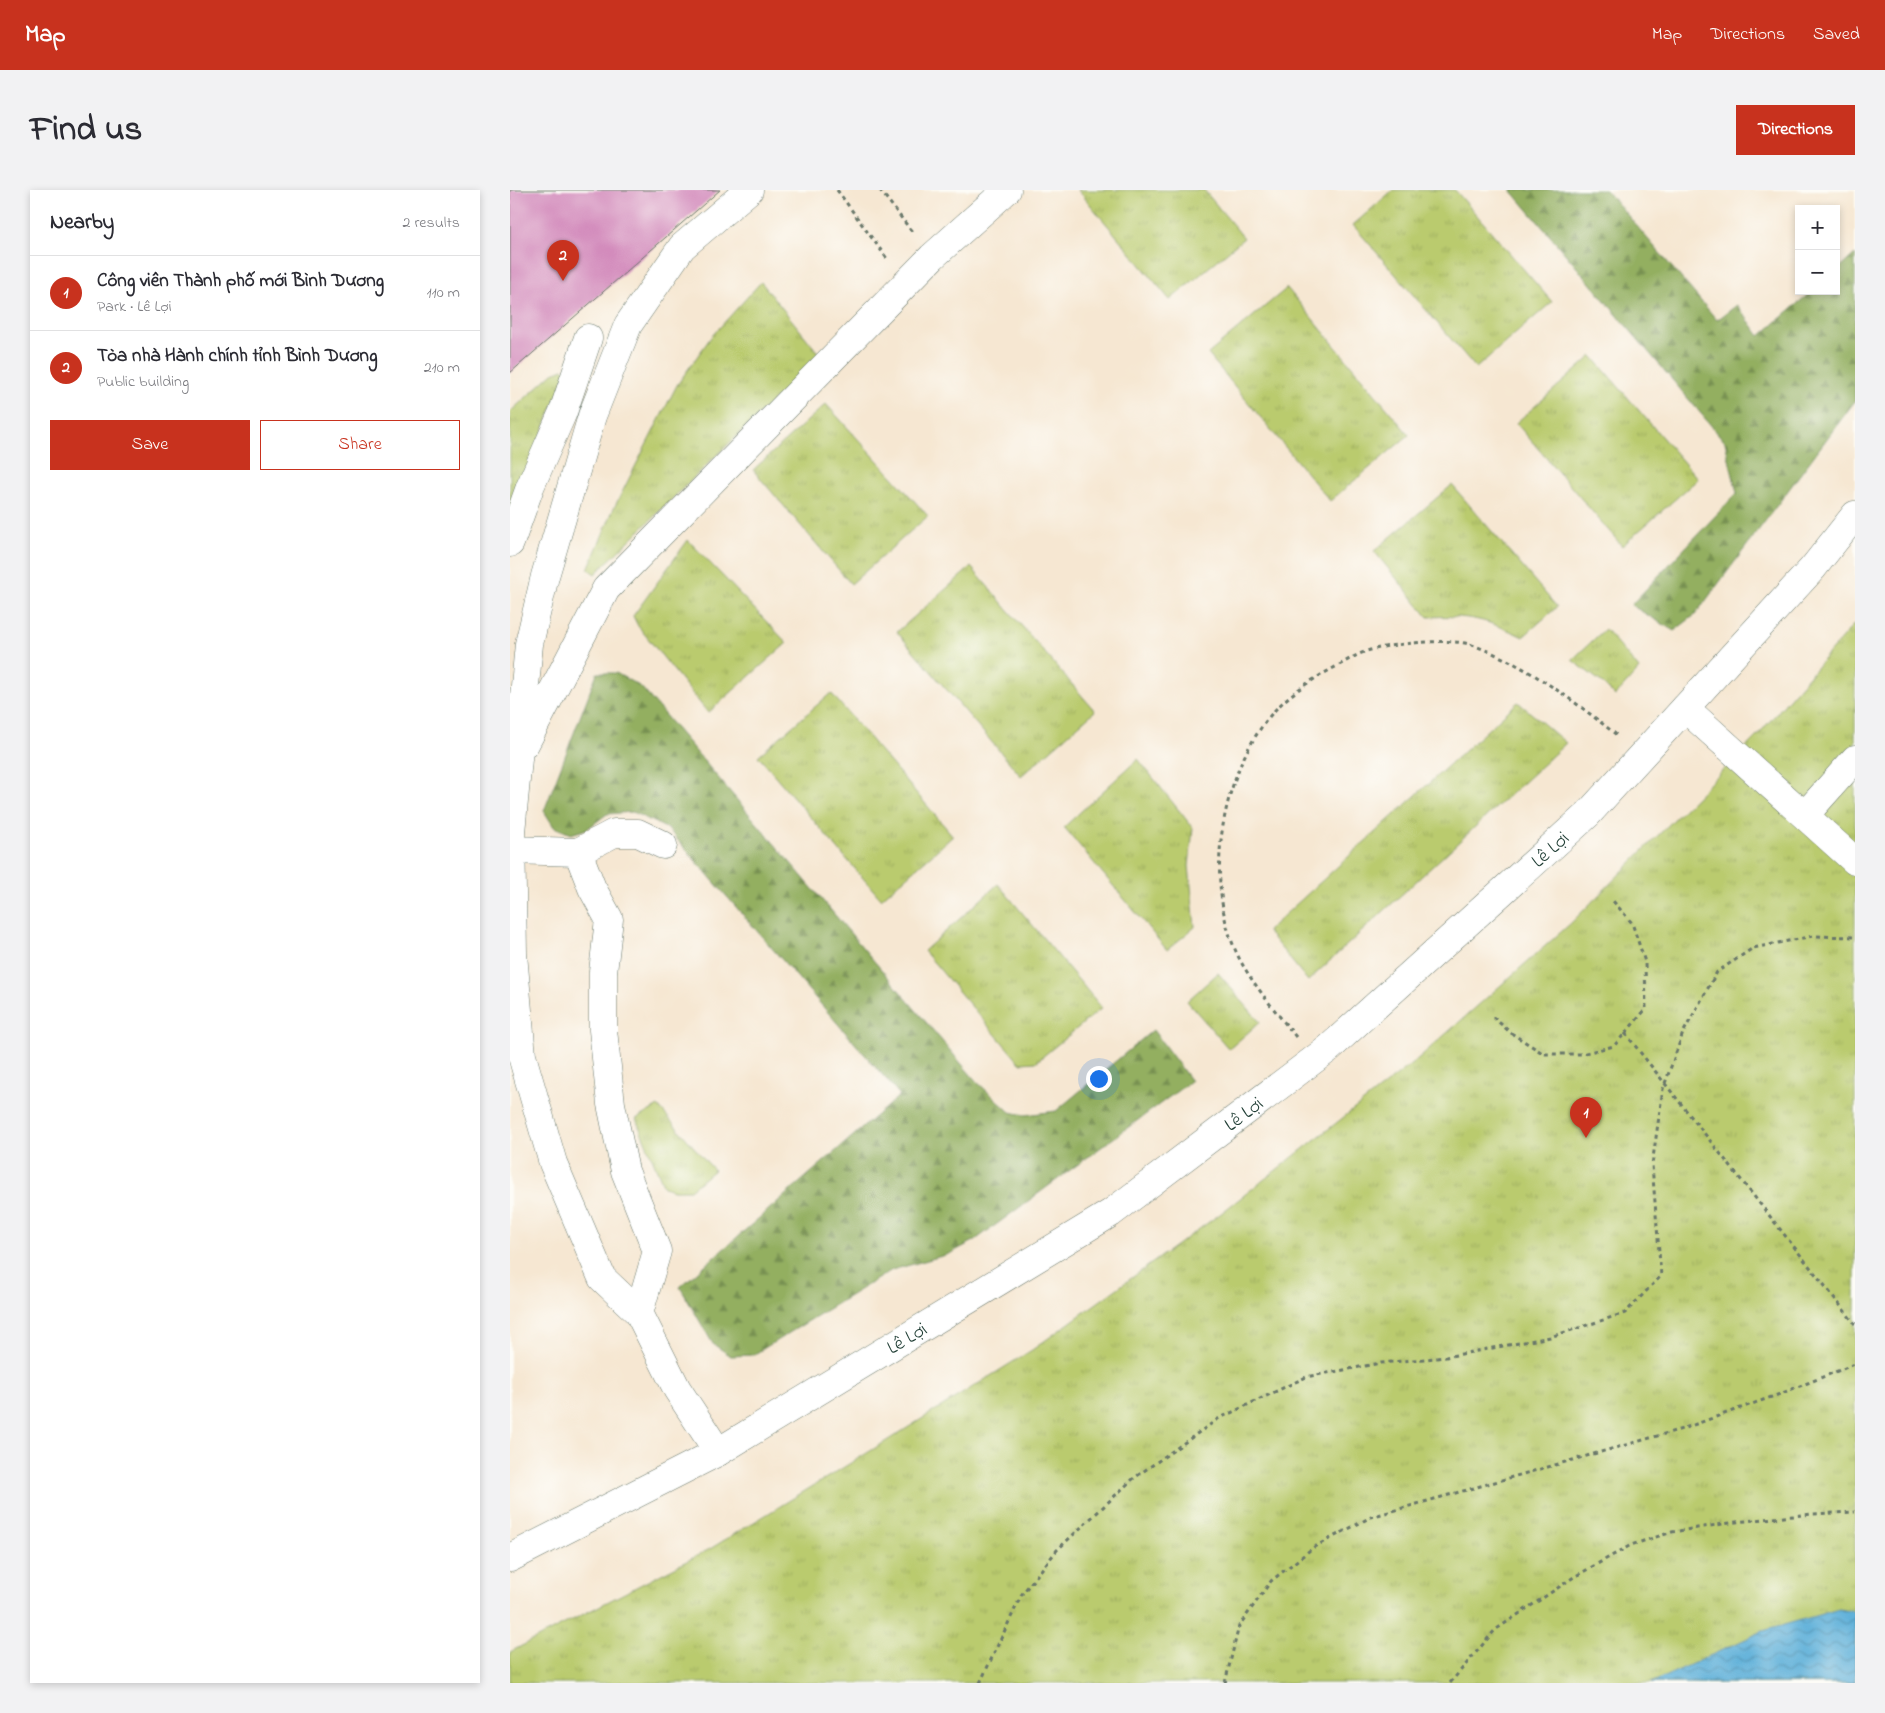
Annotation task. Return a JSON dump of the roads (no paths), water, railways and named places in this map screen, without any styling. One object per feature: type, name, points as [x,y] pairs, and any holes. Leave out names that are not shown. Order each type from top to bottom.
[{"type":"main road","points":[[718,1452],[677,1389],[639,1313],[602,1278],[553,1163],[516,1047],[511,836],[529,644],[545,576],[592,416],[628,325],[682,247],[749,190]]},
{"type":"main road","points":[[518,758],[606,589],[932,257],[1007,190]]},
{"type":"main road","points":[[510,543],[530,487],[563,412],[588,338]]},
{"type":"main road","name":"Lê Lợi","points":[[510,1558],[718,1452],[1112,1213],[1314,1060],[1588,814],[1813,568],[1855,515]]},
{"type":"main road","points":[[1685,708],[1855,861]]},
{"type":"main road","points":[[1805,815],[1855,759]]},
{"type":"main road","points":[[511,836],[578,852],[614,832],[638,833],[663,845]]},
{"type":"main road","points":[[578,852],[592,888],[609,919],[603,972],[603,1030],[611,1104],[625,1171],[657,1250],[639,1313]]},
{"type":"water","points":[[1839,1609],[1855,1612],[1855,1683],[1651,1683],[1763,1631]]},
{"type":"place","name":"Tòa nhà Hành chính tỉnh Bình Dương","points":[[563,281]]},
{"type":"place","name":"Công viên Thành phố mới Bình Dương","points":[[1586,1138]]}]
